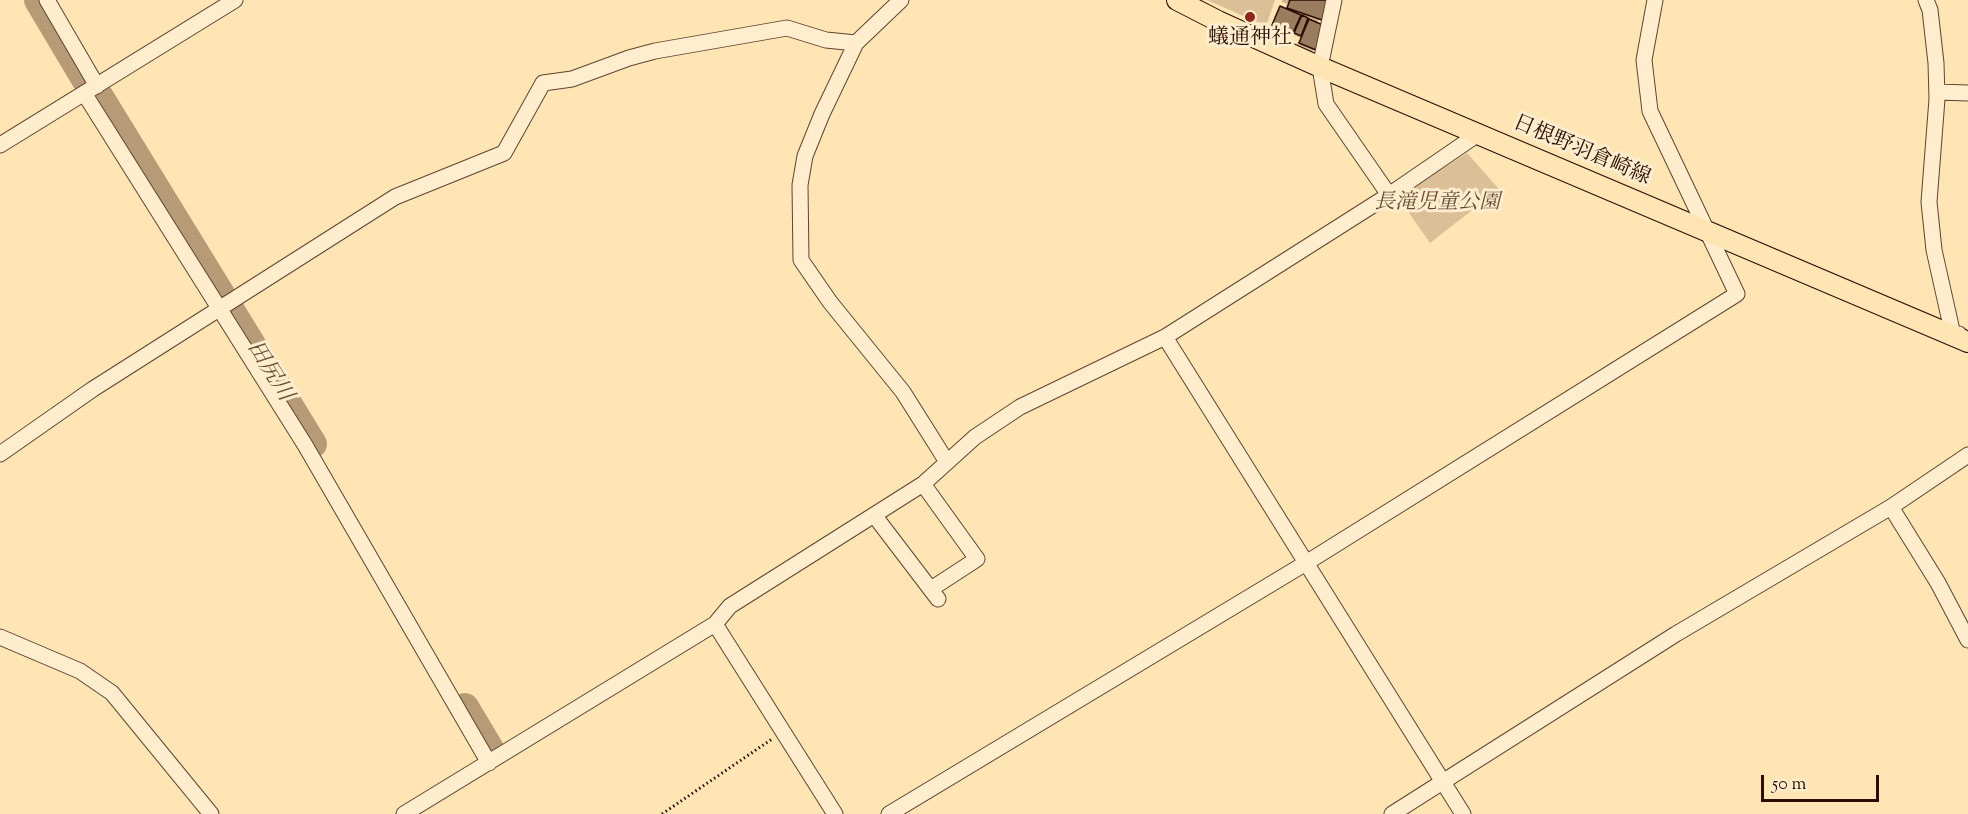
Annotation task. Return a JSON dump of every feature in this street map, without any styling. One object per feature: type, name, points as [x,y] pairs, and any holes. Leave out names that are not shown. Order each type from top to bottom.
[{"type":"main road","name":"日根野羽倉崎線","points":[[1177,0],[1320,67],[1707,232],[1963,336]]},
{"type":"street","points":[[47,0],[90,89],[220,310],[305,445],[489,763]]},
{"type":"street","points":[[0,145],[235,0]]},
{"type":"street","points":[[901,0],[856,43],[805,156],[800,185],[801,260],[830,302],[903,392],[947,462]]},
{"type":"street","points":[[1334,0],[1320,67],[1326,104],[1389,195]]},
{"type":"street","points":[[889,814],[1306,563],[1737,294],[1650,111],[1644,60],[1655,0]]},
{"type":"street","points":[[1926,0],[1930,10],[1934,42],[1937,92],[1929,202],[1934,250],[1963,336]]},
{"type":"street","points":[[0,454],[93,389],[395,198],[504,153],[543,83],[572,80],[629,58],[655,51],[787,28],[826,40],[856,43]]},
{"type":"street","points":[[1937,92],[1968,93]]},
{"type":"street","points":[[404,814],[715,624],[730,606],[923,484],[975,437],[1020,408],[1165,337],[1389,195],[1478,134]]},
{"type":"street","points":[[1165,337],[1463,814]]},
{"type":"street","points":[[1392,814],[1676,634],[1891,507],[1968,455]]},
{"type":"street","points":[[874,515],[934,594],[977,559],[923,484]]},
{"type":"street","points":[[1891,507],[1938,582],[1968,640]]},
{"type":"street","points":[[715,624],[835,814]]},
{"type":"street","points":[[0,637],[80,671],[112,693],[211,814]]},
{"type":"path","points":[[662,814],[783,732]]},
{"type":"green space","name":"蟻通神社","points":[[1207,0],[1275,0],[1267,23],[1257,22]]},
{"type":"green space","name":"長滝児童公園","points":[[1467,153],[1499,189],[1430,243],[1398,197]]},
{"type":"building","points":[[1290,0],[1328,0],[1322,20],[1287,8]]},
{"type":"building","points":[[1280,6],[1301,15],[1293,33],[1272,25]]},
{"type":"building","points":[[1302,15],[1308,18],[1301,36],[1294,33]]},
{"type":"building","points":[[1309,19],[1323,25],[1316,50],[1299,43]]},
{"type":"waterway","name":"田尻川","points":[[38,0],[313,444]]},
{"type":"waterway","name":"田尻川","points":[[465,707],[490,749]]},
{"type":"place","name":"蟻通神社","points":[[1250,17]]}]
